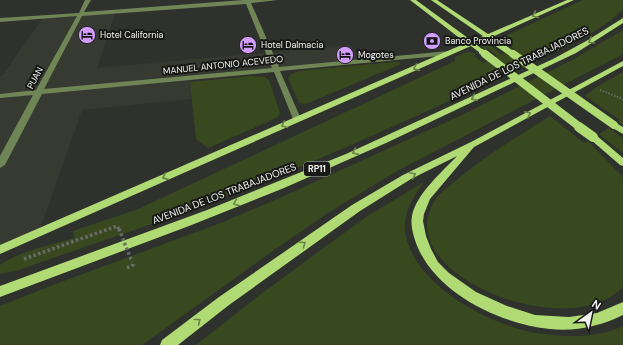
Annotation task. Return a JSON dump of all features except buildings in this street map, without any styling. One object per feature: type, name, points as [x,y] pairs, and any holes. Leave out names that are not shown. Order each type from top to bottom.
[{"type":"main road","points":[[413,0],[592,137],[623,163]]},
{"type":"main road","points":[[434,0],[623,131]]},
{"type":"main road","points":[[0,250],[571,0]]},
{"type":"main road","name":"AVENIDA DE LOS TRABAJADORES","points":[[0,292],[89,257],[210,214],[322,167],[451,110],[560,58],[623,20]]},
{"type":"main road","points":[[167,345],[224,301],[356,208],[407,178],[474,144],[623,63]]},
{"type":"main road","points":[[474,144],[428,195],[418,214],[418,227],[421,239],[434,265],[450,281],[465,292],[507,313],[529,319],[550,323],[573,323],[594,320],[611,315],[623,308]]},
{"type":"street","name":"PUAN","points":[[0,165],[88,0]]},
{"type":"street","points":[[0,20],[275,0]]},
{"type":"street","points":[[247,1],[297,119]]},
{"type":"street","name":"MANUEL ANTONIO ACEVEDO","points":[[0,96],[449,53]]},
{"type":"path","points":[[585,84],[623,99]]},
{"type":"path","points":[[24,258],[117,226],[133,265],[127,268]]},
{"type":"shaded area","points":[[116,11],[97,68],[350,45],[363,61],[190,78],[191,99],[82,110],[39,232],[0,250],[0,76],[2,76],[44,16]]},
{"type":"green space","points":[[583,0],[623,0],[623,10],[608,22],[576,42],[416,116],[306,164],[194,209],[19,270],[0,274],[0,265],[8,260],[36,249],[74,238],[73,231],[136,210],[455,61],[455,57],[466,52],[476,54],[474,56],[483,63],[497,56],[488,49],[485,50],[481,46],[488,43],[501,54],[514,49],[504,41],[501,42],[499,39]]},
{"type":"green space","points":[[623,30],[623,54],[397,171],[328,213],[142,345],[0,345],[0,306],[218,224],[273,201],[462,115],[574,59]]},
{"type":"green space","points":[[399,62],[401,64],[306,104],[299,103],[288,78],[290,75],[298,71]]},
{"type":"green space","points":[[623,72],[623,125],[618,122],[620,120],[585,96],[598,86]]},
{"type":"green space","points":[[252,76],[265,77],[269,80],[280,113],[279,116],[208,148],[196,139],[190,82]]},
{"type":"green space","points":[[550,116],[584,143],[588,141],[623,177],[623,287],[597,303],[564,308],[527,305],[491,293],[460,276],[437,254],[427,229],[434,202],[443,191],[488,156]]},
{"type":"green space","points":[[609,128],[623,138],[623,153],[599,134]]},
{"type":"green space","points":[[424,182],[414,196],[407,212],[405,223],[408,244],[418,263],[433,281],[473,310],[495,320],[536,333],[580,336],[602,333],[623,326],[623,345],[196,345],[261,294],[366,217]]},
{"type":"place","name":"Hotel California","points":[[87,35]]},
{"type":"place","name":"Banco Provincia","points":[[432,41]]},
{"type":"place","name":"Hotel Dalmacia","points":[[248,45]]},
{"type":"place","name":"Mogotes","points":[[345,55]]}]
